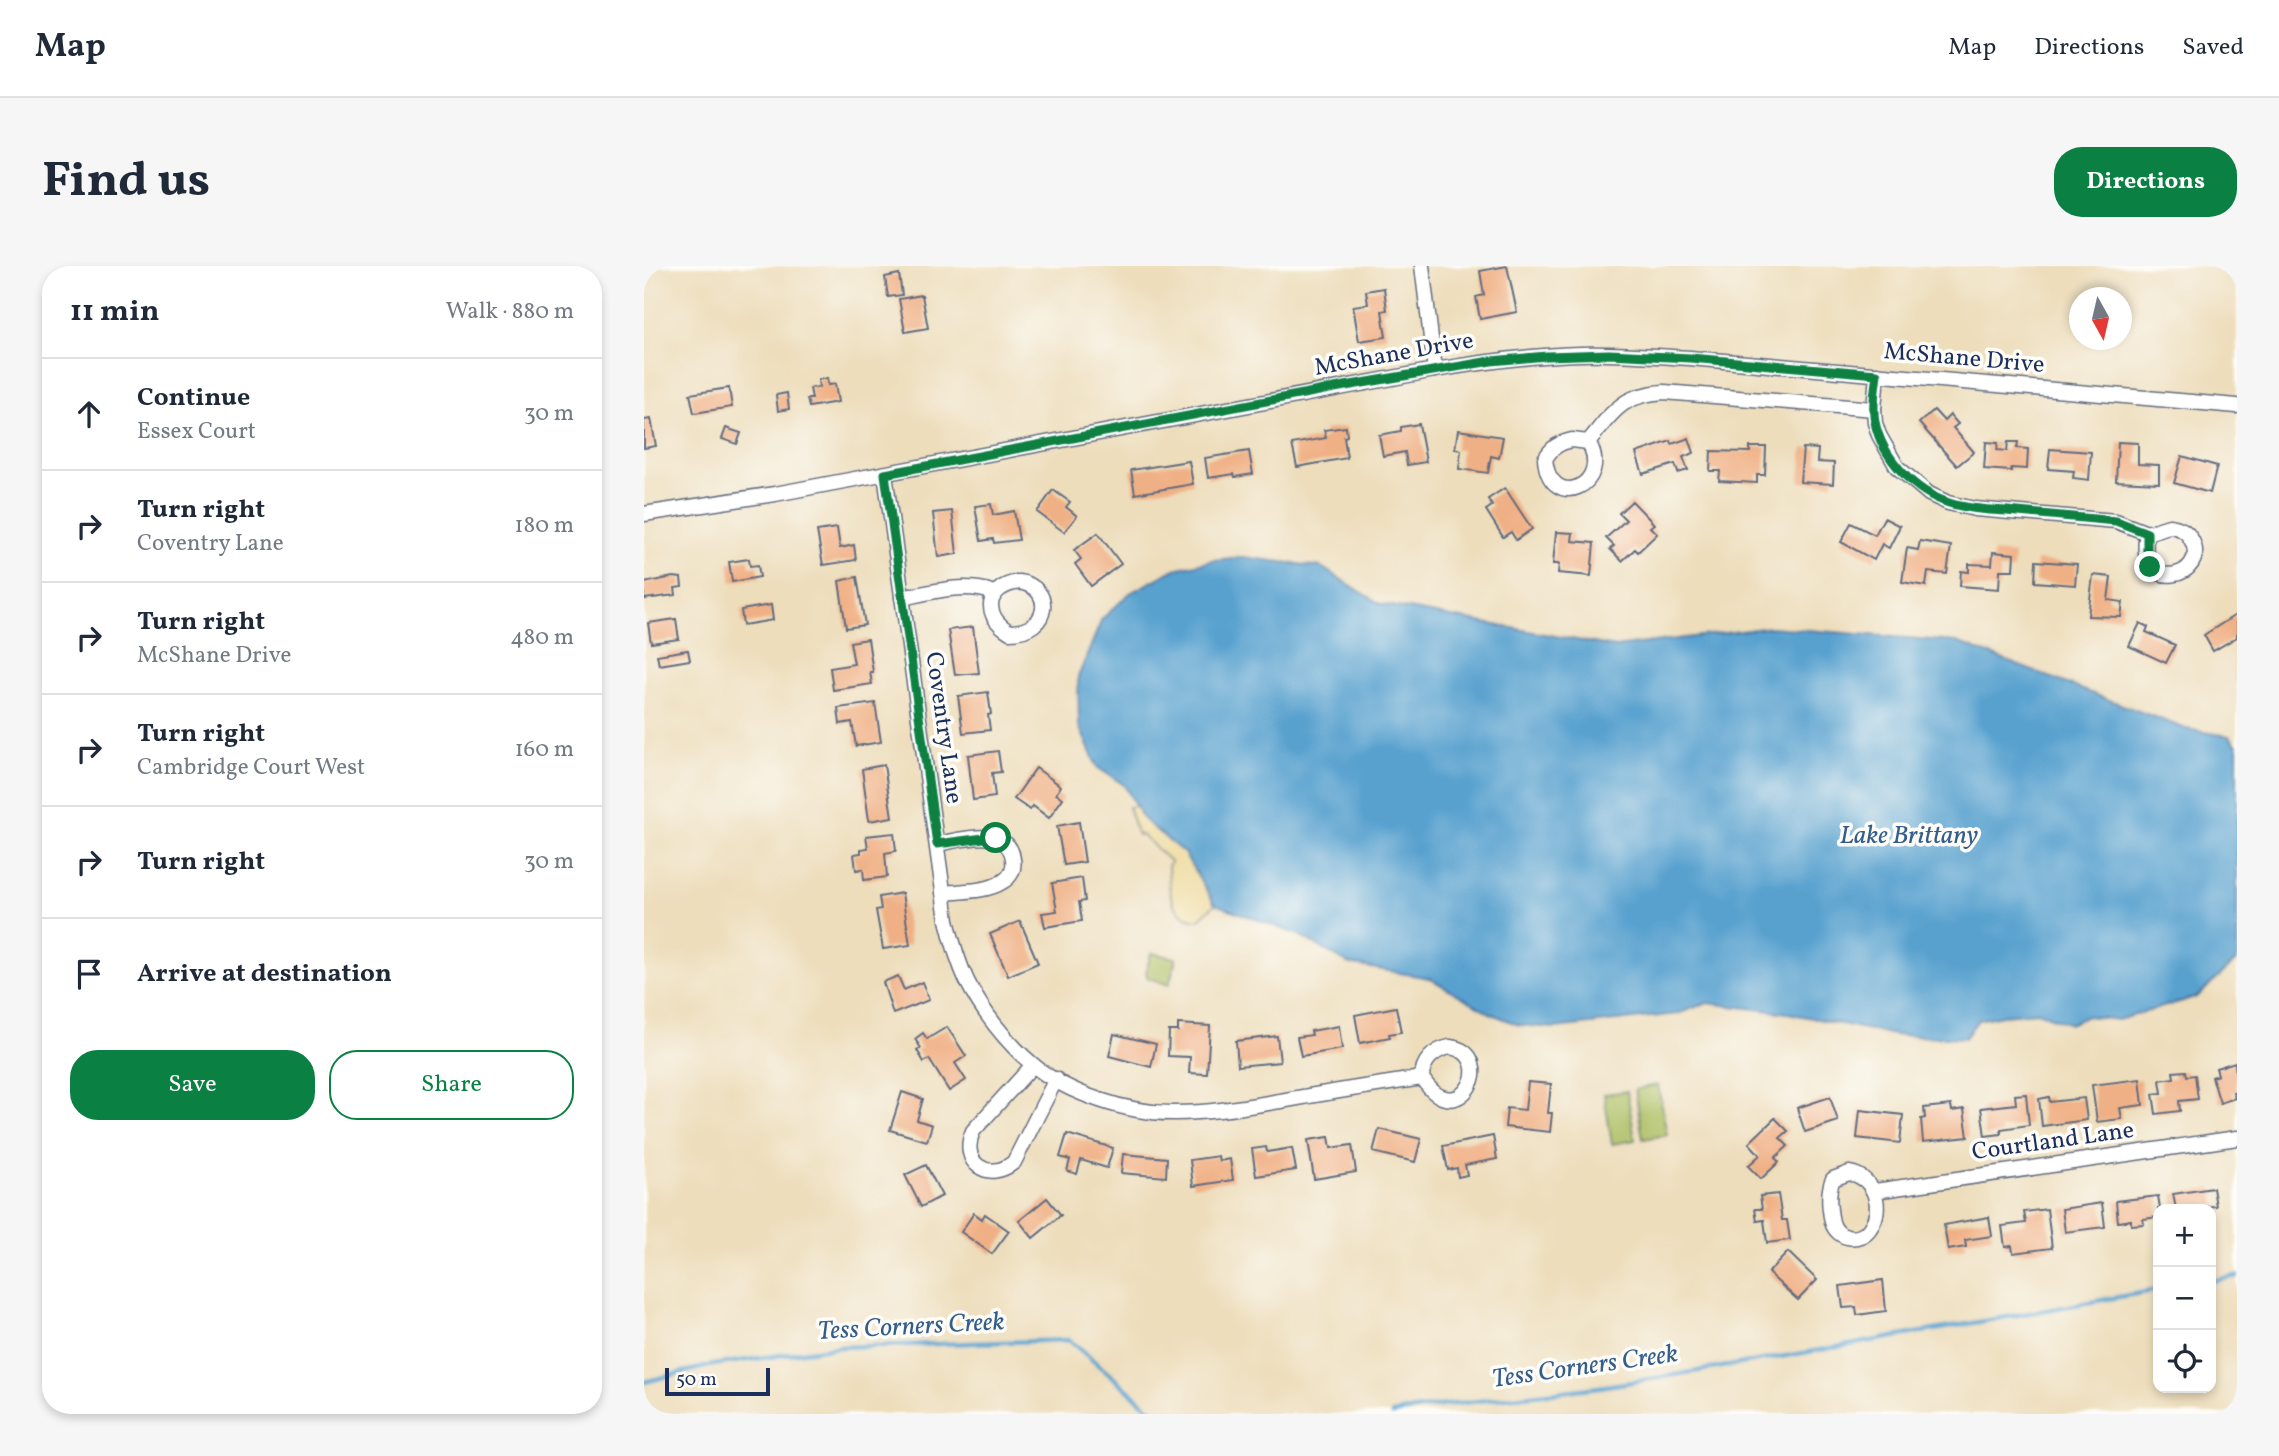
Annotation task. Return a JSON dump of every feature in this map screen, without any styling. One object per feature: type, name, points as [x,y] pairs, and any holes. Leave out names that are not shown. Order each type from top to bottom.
[{"type":"street","points":[[1422,266],[1435,370]]},
{"type":"street","name":"McShane Drive","points":[[644,514],[885,474],[1435,370],[1536,357],[1609,354],[1702,359],[2237,406]]},
{"type":"street","points":[[1877,374],[1874,409],[1879,435],[1897,467],[1928,494],[1948,503],[1975,509],[2116,521],[2147,533]]},
{"type":"street","points":[[1588,442],[1625,401],[1650,393],[1874,409]]},
{"type":"street","name":"Coventry Lane","points":[[885,474],[943,893],[960,964],[973,992],[993,1022],[1033,1065],[1056,1079],[1100,1101],[1149,1112],[1174,1114],[1247,1106],[1422,1078]]},
{"type":"street","points":[[902,598],[959,589],[984,589],[994,593]]},
{"type":"street","points":[[937,844],[996,838],[1004,841],[1011,849],[1013,858],[1014,867],[1004,882],[943,893]]},
{"type":"street","points":[[1033,1065],[972,1131],[968,1151],[970,1159],[976,1164],[992,1170],[1008,1167],[1014,1162],[1056,1079]]},
{"type":"street","name":"Courtland Lane","points":[[1875,1191],[2237,1138]]},
{"type":"street","points":[[1849,1173],[1856,1174],[1864,1178],[1875,1191],[1877,1209],[1873,1225],[1866,1233],[1855,1237],[1842,1236],[1833,1225],[1830,1211],[1829,1188],[1833,1179],[1849,1173]]},
{"type":"green space","points":[[1151,953],[1176,958],[1169,985],[1148,978],[1146,972]]},
{"type":"green space","points":[[1658,1085],[1667,1135],[1643,1139],[1635,1089]]},
{"type":"green space","points":[[1627,1091],[1635,1140],[1612,1144],[1604,1094]]},
{"type":"sand","points":[[1136,806],[1144,820],[1184,853],[1215,904],[1198,920],[1181,913],[1172,900],[1168,866],[1171,862],[1143,836],[1137,834],[1128,807]]},
{"type":"water","name":"Lake Brittany","points":[[1243,557],[1321,567],[1381,604],[1615,647],[1771,627],[1957,642],[2186,729],[2229,736],[2237,745],[2237,960],[2197,997],[2118,1020],[2087,1016],[2070,1024],[2038,1012],[2002,1015],[1978,1020],[1965,1038],[1894,1035],[1788,1013],[1707,1003],[1677,1014],[1555,1028],[1519,1025],[1492,1014],[1429,978],[1349,964],[1299,935],[1215,904],[1184,853],[1144,820],[1124,785],[1097,767],[1079,726],[1078,677],[1102,619],[1130,593],[1175,569],[1213,560]]},
{"type":"building","points":[[1507,266],[1517,312],[1480,319],[1476,297],[1484,295],[1480,271]]},
{"type":"building","points":[[899,274],[902,295],[888,297],[885,277]]},
{"type":"building","points":[[1384,288],[1387,310],[1382,311],[1386,337],[1359,341],[1353,306],[1368,304],[1366,291]]},
{"type":"building","points":[[922,295],[928,328],[905,332],[899,299]]},
{"type":"building","points":[[827,378],[828,385],[835,384],[838,402],[809,407],[807,399],[812,399],[810,388],[819,387],[818,380]]},
{"type":"building","points":[[729,388],[732,407],[694,413],[690,394]]},
{"type":"building","points":[[787,393],[789,409],[778,411],[776,395]]},
{"type":"building","points":[[1934,410],[1944,421],[1950,415],[1958,424],[1953,428],[1974,452],[1957,466],[1919,423]]},
{"type":"building","points":[[651,419],[656,446],[644,448],[644,420]]},
{"type":"building","points":[[1419,424],[1426,462],[1407,465],[1405,452],[1383,456],[1379,435]]},
{"type":"building","points":[[1346,427],[1347,436],[1344,437],[1347,458],[1297,467],[1292,444],[1326,438],[1324,430]]},
{"type":"building","points":[[726,428],[741,433],[737,444],[722,439]]},
{"type":"building","points":[[1458,430],[1503,437],[1499,458],[1491,456],[1488,473],[1459,469],[1461,450],[1455,449]]},
{"type":"building","points":[[1689,438],[1694,453],[1683,457],[1688,470],[1678,473],[1675,464],[1643,474],[1636,453]]},
{"type":"building","points":[[1986,442],[1998,443],[1997,450],[2007,451],[2008,442],[2018,442],[2017,448],[2028,449],[2027,469],[1984,469]]},
{"type":"building","points":[[2118,442],[2138,443],[2138,464],[2159,465],[2159,483],[2116,481]]},
{"type":"building","points":[[1750,447],[1766,447],[1765,475],[1757,475],[1757,483],[1719,481],[1720,471],[1710,471],[1711,451],[1750,452]]},
{"type":"building","points":[[1803,448],[1818,449],[1817,462],[1834,463],[1833,484],[1800,482]]},
{"type":"building","points":[[2050,449],[2091,452],[2089,480],[2073,478],[2074,471],[2048,469]]},
{"type":"building","points":[[1249,451],[1253,474],[1208,478],[1205,458]]},
{"type":"building","points":[[2182,456],[2217,466],[2210,493],[2174,483]]},
{"type":"building","points":[[1189,461],[1193,484],[1135,494],[1131,470]]},
{"type":"building","points":[[1505,488],[1532,529],[1516,540],[1511,532],[1503,537],[1486,510],[1492,506],[1488,499]]},
{"type":"building","points":[[1053,490],[1070,502],[1066,507],[1077,516],[1064,532],[1037,512]]},
{"type":"building","points":[[1632,501],[1654,524],[1650,527],[1657,534],[1638,552],[1635,549],[1622,561],[1610,549],[1614,546],[1606,538],[1626,520],[1619,513]]},
{"type":"building","points":[[991,504],[993,515],[1014,511],[1019,540],[994,543],[993,539],[981,541],[975,506]]},
{"type":"building","points":[[952,511],[957,554],[938,557],[933,513]]},
{"type":"building","points":[[1884,518],[1900,526],[1889,548],[1882,544],[1874,560],[1841,542],[1851,523],[1875,535]]},
{"type":"building","points":[[837,528],[840,548],[854,545],[856,560],[823,565],[817,531]]},
{"type":"building","points":[[1556,532],[1573,533],[1572,541],[1594,543],[1591,576],[1558,573],[1559,564],[1553,564]]},
{"type":"building","points":[[1098,533],[1121,564],[1091,586],[1075,564],[1081,559],[1074,550]]},
{"type":"building","points":[[1920,541],[1951,546],[1947,574],[1928,572],[1926,586],[1902,582],[1907,548],[1918,550]]},
{"type":"building","points":[[1993,552],[2014,554],[2013,570],[2000,570],[1999,589],[1960,586],[1961,571],[1969,572],[1969,564],[1992,565]]},
{"type":"building","points":[[749,559],[750,566],[758,565],[760,577],[732,582],[729,562]]},
{"type":"building","points":[[2036,561],[2077,564],[2075,585],[2035,582]]},
{"type":"building","points":[[2093,575],[2111,577],[2108,600],[2123,602],[2121,617],[2088,616]]},
{"type":"building","points":[[857,577],[865,625],[846,628],[839,581]]},
{"type":"building","points":[[681,578],[682,587],[675,588],[676,595],[644,599],[644,583]]},
{"type":"building","points":[[771,605],[773,620],[743,625],[741,610]]},
{"type":"building","points":[[2237,614],[2237,637],[2213,651],[2204,635]]},
{"type":"building","points":[[676,619],[679,639],[651,643],[648,623]]},
{"type":"building","points":[[2140,623],[2148,627],[2146,632],[2175,645],[2166,663],[2129,646]]},
{"type":"building","points":[[973,627],[979,673],[955,675],[948,630]]},
{"type":"building","points":[[868,639],[872,684],[833,690],[830,668],[854,664],[850,642]]},
{"type":"building","points":[[688,650],[690,660],[659,665],[657,655]]},
{"type":"building","points":[[988,692],[990,730],[963,733],[958,696]]},
{"type":"building","points":[[875,703],[881,742],[856,746],[852,722],[840,724],[838,708]]},
{"type":"building","points":[[998,751],[1001,772],[992,773],[995,797],[973,800],[968,755]]},
{"type":"building","points":[[884,765],[892,817],[869,821],[862,769]]},
{"type":"building","points":[[1036,768],[1061,786],[1056,794],[1063,798],[1049,818],[1033,806],[1030,810],[1014,799]]},
{"type":"building","points":[[1079,822],[1085,862],[1064,865],[1057,826]]},
{"type":"building","points":[[894,833],[896,851],[885,853],[887,877],[864,880],[863,869],[856,870],[854,854],[868,848],[866,836]]},
{"type":"building","points":[[1082,878],[1085,901],[1079,902],[1082,921],[1045,927],[1042,913],[1057,911],[1052,883]]},
{"type":"building","points":[[902,893],[910,945],[883,949],[876,910],[881,909],[879,897]]},
{"type":"building","points":[[1020,921],[1038,963],[1008,976],[990,934]]},
{"type":"building","points":[[898,976],[904,990],[922,982],[929,1000],[893,1014],[883,982]]},
{"type":"building","points":[[1396,1007],[1401,1032],[1360,1043],[1355,1015]]},
{"type":"building","points":[[1178,1024],[1210,1026],[1207,1074],[1189,1073],[1190,1057],[1168,1056],[1169,1031],[1178,1031]]},
{"type":"building","points":[[1339,1026],[1342,1049],[1301,1056],[1297,1037],[1312,1035],[1311,1031]]},
{"type":"building","points":[[947,1027],[966,1056],[955,1063],[966,1080],[949,1091],[929,1059],[924,1062],[917,1050],[921,1048],[915,1039],[923,1033],[927,1039]]},
{"type":"building","points":[[1114,1034],[1156,1044],[1151,1067],[1109,1056]]},
{"type":"building","points":[[1277,1036],[1280,1062],[1238,1066],[1236,1041]]},
{"type":"building","points":[[2235,1062],[2235,1098],[2220,1103],[2212,1077],[2218,1075],[2216,1068]]},
{"type":"building","points":[[2186,1071],[2187,1076],[2195,1075],[2198,1099],[2179,1101],[2180,1111],[2156,1114],[2153,1094],[2162,1093],[2160,1080],[2174,1078],[2173,1072]]},
{"type":"building","points":[[2140,1079],[2143,1105],[2120,1108],[2122,1119],[2097,1122],[2092,1085]]},
{"type":"building","points":[[1528,1082],[1551,1084],[1548,1113],[1552,1113],[1550,1132],[1505,1127],[1507,1108],[1525,1110]]},
{"type":"building","points":[[902,1092],[923,1099],[917,1120],[932,1125],[927,1141],[890,1130]]},
{"type":"building","points":[[2026,1094],[2029,1125],[2001,1129],[2001,1134],[1985,1136],[1981,1108],[2016,1104],[2015,1095]]},
{"type":"building","points":[[1830,1097],[1838,1121],[1805,1132],[1797,1108]]},
{"type":"building","points":[[2049,1097],[2050,1102],[2084,1098],[2087,1120],[2042,1126],[2039,1099]]},
{"type":"building","points":[[1951,1105],[1952,1111],[1964,1109],[1968,1137],[1923,1142],[1921,1119],[1925,1118],[1924,1108]]},
{"type":"building","points":[[1860,1110],[1903,1115],[1900,1143],[1857,1138]]},
{"type":"building","points":[[1775,1118],[1788,1131],[1780,1138],[1788,1146],[1775,1158],[1779,1162],[1761,1179],[1748,1166],[1760,1155],[1749,1143]]},
{"type":"building","points":[[1379,1129],[1421,1139],[1415,1162],[1373,1152]]},
{"type":"building","points":[[1067,1134],[1113,1148],[1107,1168],[1081,1160],[1077,1174],[1067,1171],[1070,1160],[1060,1157]]},
{"type":"building","points":[[1493,1136],[1497,1159],[1465,1165],[1467,1175],[1458,1177],[1457,1168],[1448,1170],[1443,1146]]},
{"type":"building","points":[[1329,1137],[1331,1148],[1352,1145],[1356,1172],[1314,1179],[1308,1140]]},
{"type":"building","points":[[1266,1147],[1267,1152],[1292,1148],[1296,1170],[1256,1176],[1252,1149]]},
{"type":"building","points":[[1123,1154],[1167,1158],[1166,1177],[1121,1173]]},
{"type":"building","points":[[1218,1156],[1219,1161],[1230,1159],[1233,1180],[1193,1186],[1190,1160]]},
{"type":"building","points":[[926,1165],[942,1196],[921,1207],[905,1175]]},
{"type":"building","points":[[2213,1188],[2216,1204],[2175,1204],[2173,1194]]},
{"type":"building","points":[[1778,1194],[1782,1220],[1787,1220],[1790,1240],[1767,1243],[1764,1220],[1757,1221],[1755,1209],[1762,1209],[1760,1196]]},
{"type":"building","points":[[2158,1196],[2159,1204],[2153,1204],[2153,1218],[2143,1219],[2144,1224],[2131,1225],[2131,1220],[2118,1222],[2116,1201]]},
{"type":"building","points":[[1047,1198],[1061,1215],[1033,1238],[1019,1221]]},
{"type":"building","points":[[2102,1203],[2105,1227],[2065,1232],[2062,1209]]},
{"type":"building","points":[[2047,1209],[2052,1248],[2013,1253],[2012,1246],[2005,1247],[2002,1226],[2026,1223],[2024,1212]]},
{"type":"building","points":[[974,1213],[982,1219],[985,1214],[1009,1231],[992,1254],[961,1232]]},
{"type":"building","points":[[1989,1217],[1992,1236],[1965,1240],[1966,1247],[1948,1250],[1944,1225]]},
{"type":"building","points":[[1788,1252],[1817,1280],[1798,1300],[1768,1273]]},
{"type":"building","points":[[1883,1280],[1886,1311],[1857,1315],[1856,1307],[1843,1308],[1840,1286]]},
{"type":"waterway","points":[[2216,1280],[2237,1276]]},
{"type":"waterway","points":[[1392,1414],[1619,1384],[2153,1291]]},
{"type":"waterway","name":"Tess Corners Creek","points":[[644,1382],[713,1365],[837,1347],[1069,1340],[1156,1414]]},
{"type":"route","points":[[996,838],[937,844],[885,474],[1345,386],[1491,361],[1578,354],[1690,358],[1877,374],[1874,409],[1879,435],[1897,467],[1928,494],[1948,503],[1975,509],[2127,524],[2147,533],[2145,540],[2150,567]]}]
